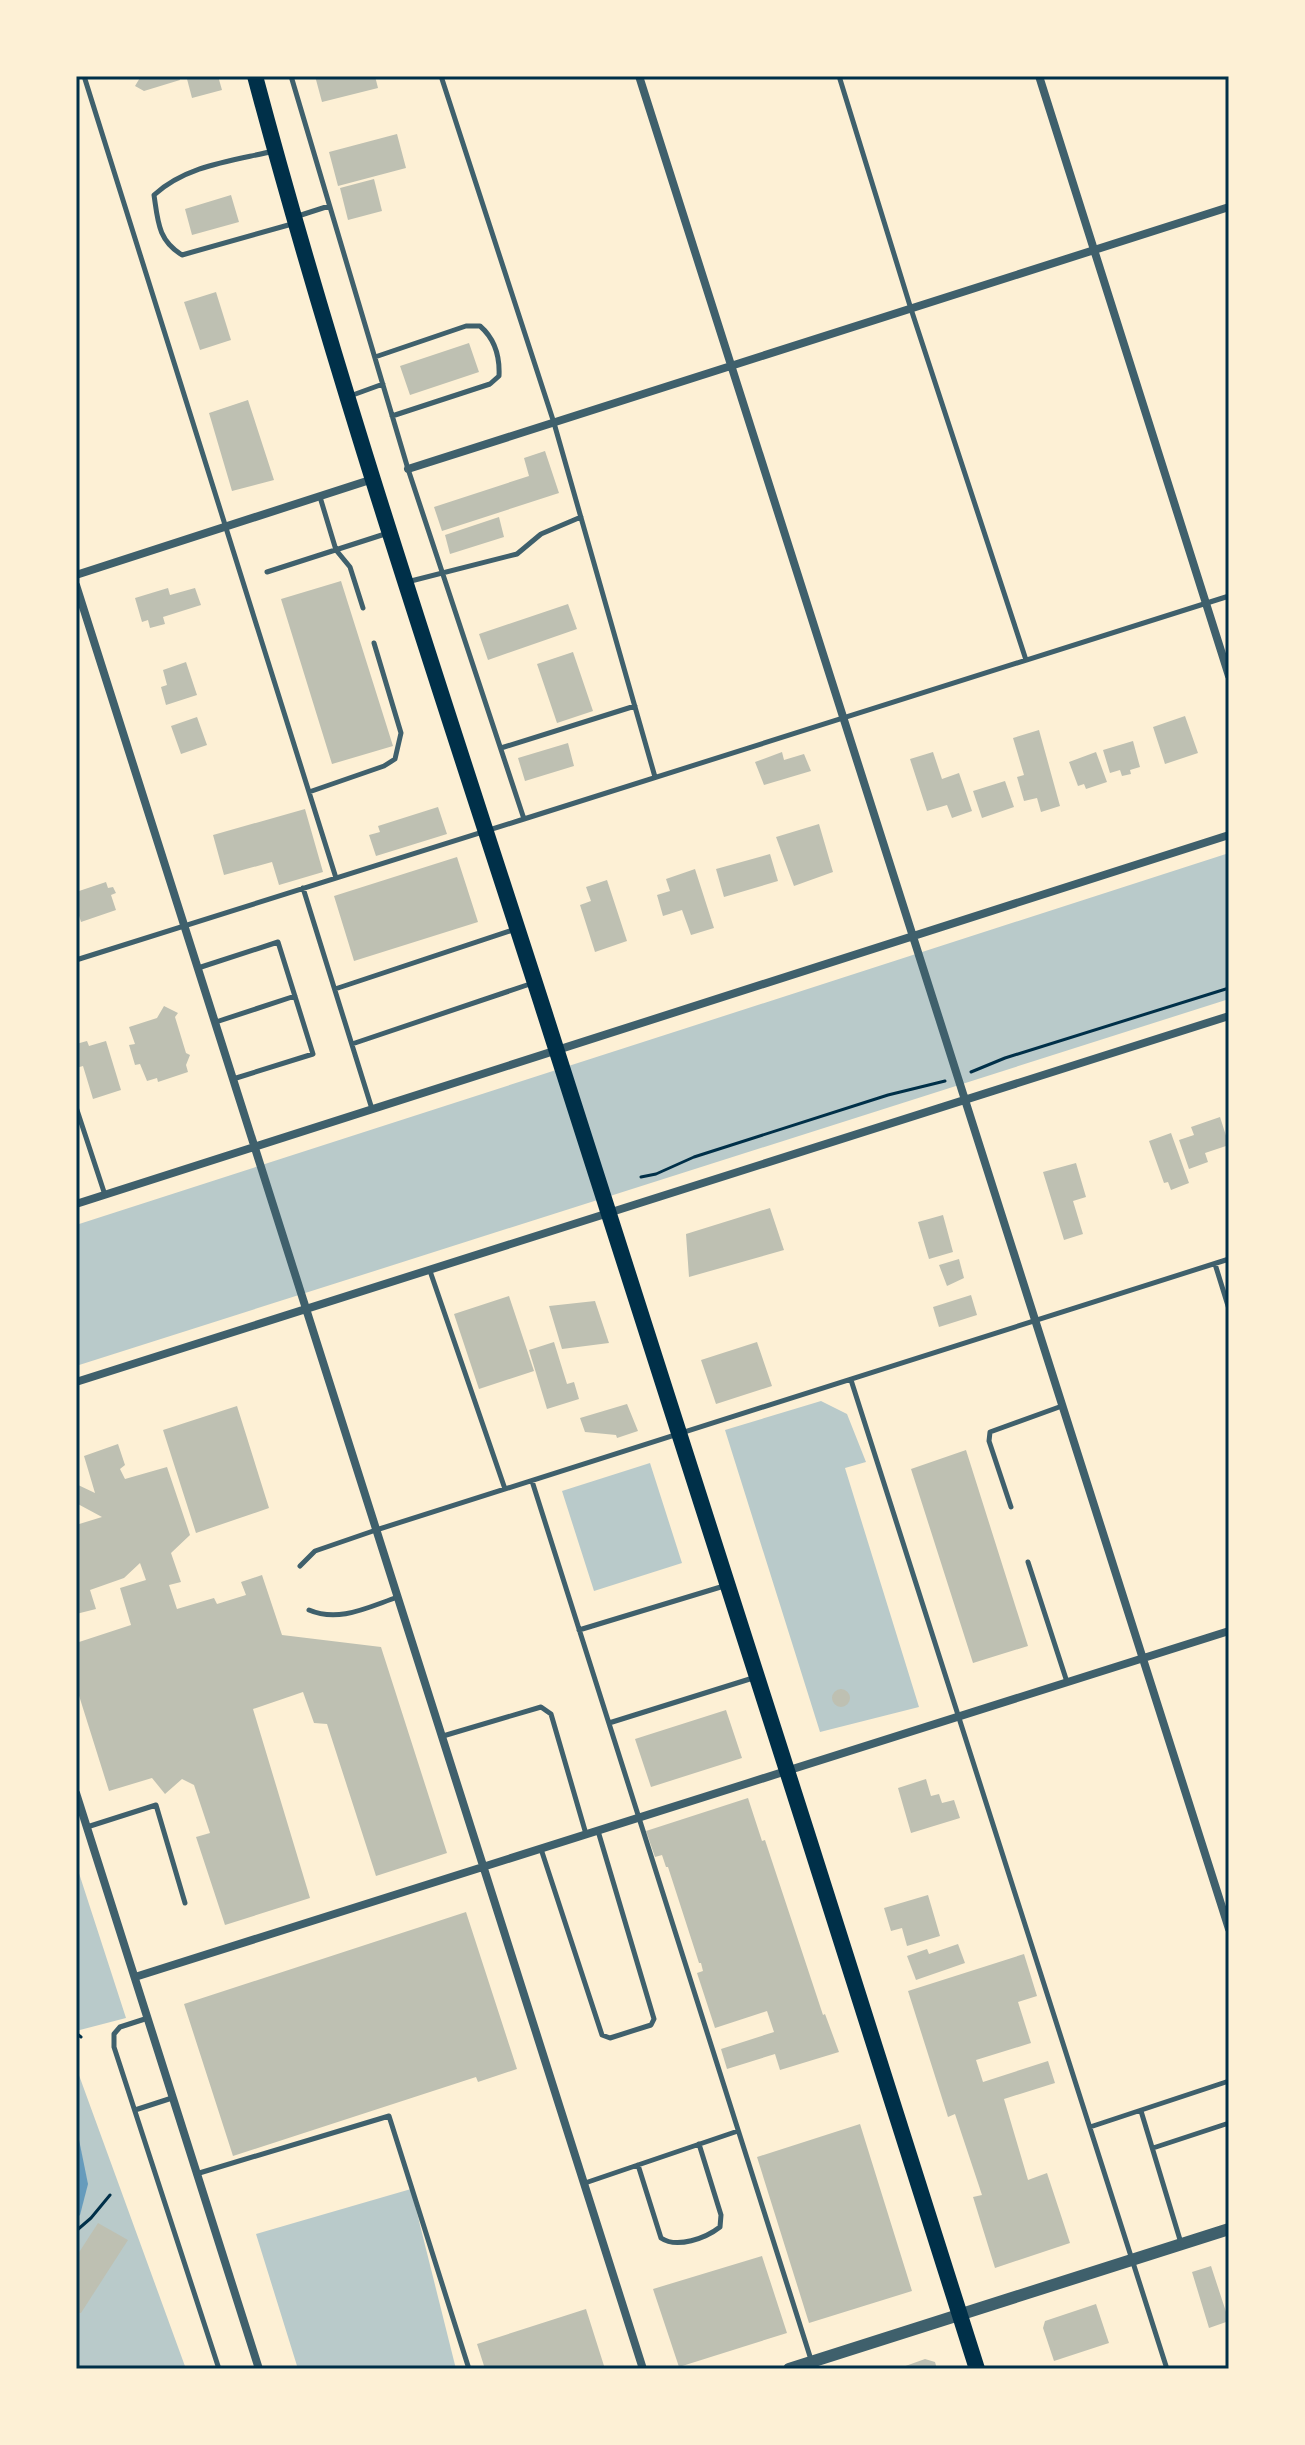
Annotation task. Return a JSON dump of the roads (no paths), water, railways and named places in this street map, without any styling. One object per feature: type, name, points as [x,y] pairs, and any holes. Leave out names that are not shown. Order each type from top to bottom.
[{"type":"main road","points":[[255,76],[294,221],[390,533],[729,1585],[977,2369]]},
{"type":"street","points":[[639,76],[1229,1929]]},
{"type":"street","points":[[1039,76],[1229,676]]},
{"type":"street","points":[[408,469],[1229,207]]},
{"type":"street","points":[[76,575],[373,479]]},
{"type":"street","points":[[76,585],[643,2369]]},
{"type":"street","points":[[76,1204],[1229,835]]},
{"type":"street","points":[[76,1382],[1229,1016]]},
{"type":"street","points":[[135,1977],[1229,1631]]},
{"type":"street","points":[[76,1793],[259,2369]]},
{"type":"street","points":[[789,2369],[813,2365],[1229,2229]]},
{"type":"lane","points":[[84,76],[336,878]]},
{"type":"lane","points":[[291,76],[408,469],[524,819]]},
{"type":"lane","points":[[441,76],[554,423],[655,777]]},
{"type":"lane","points":[[839,76],[911,309],[1026,660]]},
{"type":"lane","points":[[275,150],[201,167],[165,185],[154,195],[166,245],[182,255],[294,221],[329,206]]},
{"type":"lane","points":[[375,357],[466,326],[480,326],[490,335],[497,351],[499,376],[490,384],[392,416]]},
{"type":"lane","points":[[348,397],[383,384]]},
{"type":"lane","points":[[320,497],[336,550],[350,567],[363,608]]},
{"type":"lane","points":[[406,582],[517,554],[541,534],[581,517]]},
{"type":"lane","points":[[267,572],[390,533]]},
{"type":"lane","points":[[76,960],[1229,596]]},
{"type":"lane","points":[[309,792],[384,766],[395,759],[401,733],[374,643]]},
{"type":"lane","points":[[501,748],[635,706]]},
{"type":"lane","points":[[303,888],[372,1109]]},
{"type":"lane","points":[[335,989],[517,928]]},
{"type":"lane","points":[[197,968],[278,942],[313,1054],[233,1079]]},
{"type":"lane","points":[[352,1044],[535,983]]},
{"type":"lane","points":[[215,1022],[295,996]]},
{"type":"lane","points":[[76,1107],[105,1195]]},
{"type":"lane","points":[[300,1566],[315,1551],[376,1530],[1229,1259]]},
{"type":"lane","points":[[1215,1264],[1229,1309]]},
{"type":"lane","points":[[430,1270],[505,1489]]},
{"type":"lane","points":[[851,1380],[1167,2369]]},
{"type":"lane","points":[[1011,1507],[989,1441],[990,1432],[1062,1406]]},
{"type":"lane","points":[[532,1481],[813,2365]]},
{"type":"lane","points":[[1028,1562],[1067,1682]]},
{"type":"lane","points":[[579,1630],[729,1585]]},
{"type":"lane","points":[[309,1610],[336,1617],[398,1597]]},
{"type":"lane","points":[[609,1723],[758,1677]]},
{"type":"lane","points":[[442,1736],[541,1707],[551,1714],[586,1834]]},
{"type":"lane","points":[[87,1827],[156,1805],[185,1903]]},
{"type":"lane","points":[[541,1849],[602,2035],[610,2038],[651,2025],[654,2019],[598,1831]]},
{"type":"lane","points":[[148,2018],[120,2027],[114,2034],[114,2047],[219,2369]]},
{"type":"lane","points":[[1090,2127],[1229,2081]]},
{"type":"lane","points":[[135,2110],[173,2098]]},
{"type":"lane","points":[[1141,2111],[1182,2244]]},
{"type":"lane","points":[[196,2174],[389,2116],[469,2369]]},
{"type":"lane","points":[[1153,2148],[1229,2123]]},
{"type":"lane","points":[[584,2183],[738,2131]]},
{"type":"lane","points":[[638,2165],[661,2238],[677,2244],[713,2233],[720,2227],[721,2215],[699,2144]]},
{"type":"water","points":[[76,2125],[88,2184],[80,2215],[76,2218]]}]
